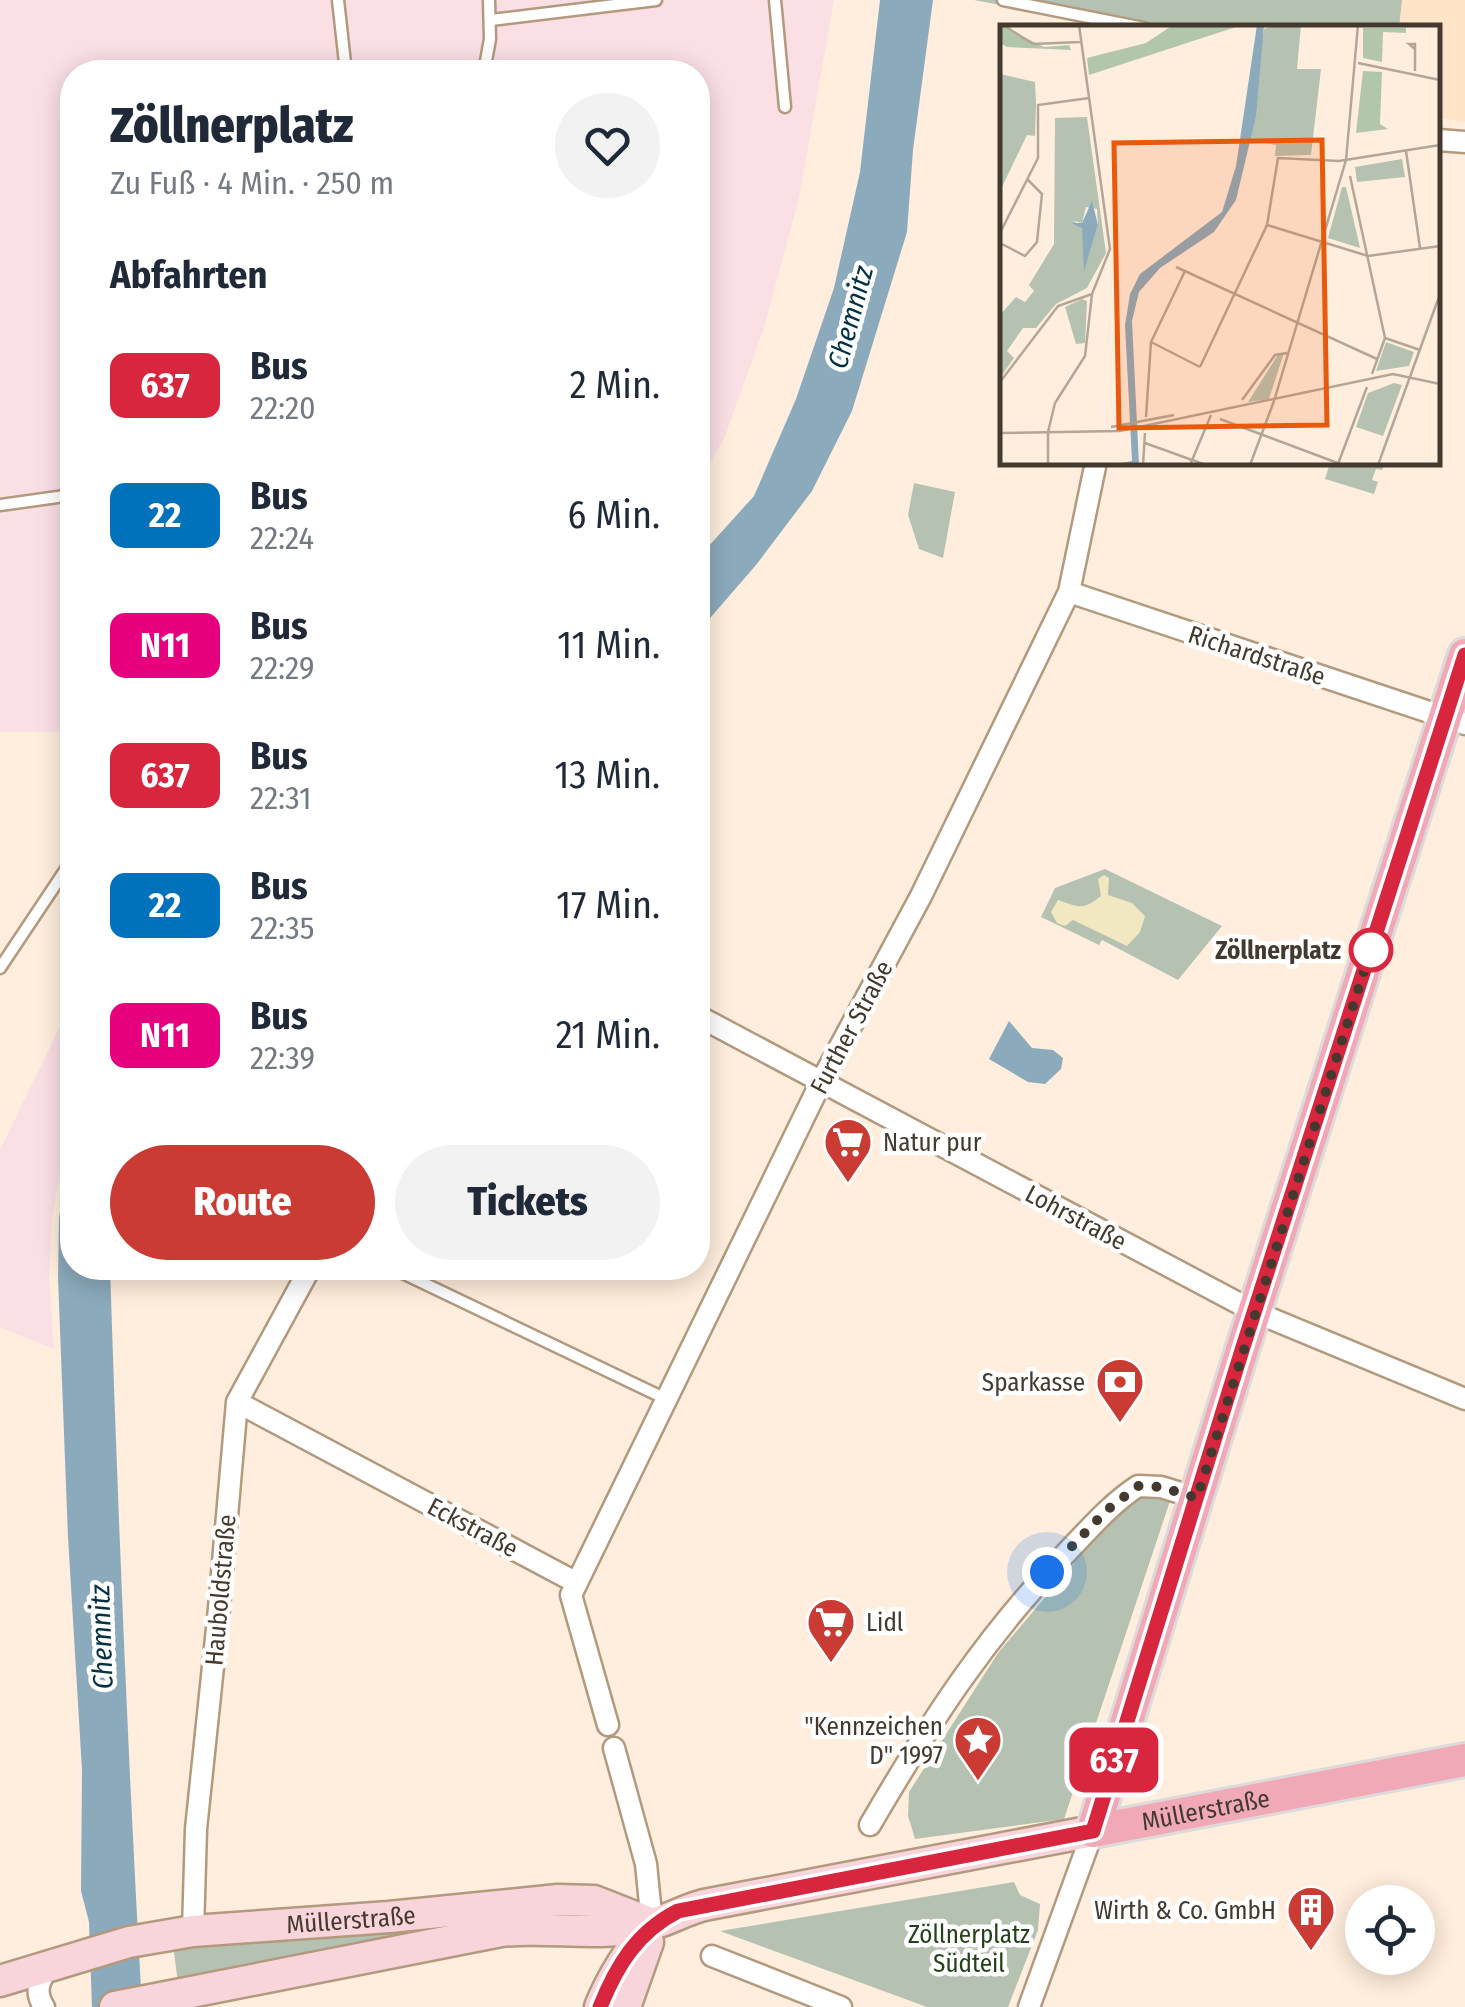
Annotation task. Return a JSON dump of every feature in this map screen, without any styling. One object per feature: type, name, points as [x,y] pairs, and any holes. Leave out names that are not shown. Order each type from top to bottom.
[{"type":"main road","points":[[1093,1831],[1255,1312],[1455,721],[1465,656]]},
{"type":"main road","name":"Müllerstraße","points":[[115,2007],[500,1930],[593,1930],[652,1924],[678,1911],[704,1905],[1465,1760]]},
{"type":"main road","name":"Müllerstraße","points":[[0,1981],[84,1954],[193,1931],[558,1900],[594,1900],[652,1924]]},
{"type":"main road","points":[[600,2007],[632,1946],[652,1924]]},
{"type":"main road","points":[[625,2007],[652,1924]]},
{"type":"street","points":[[1440,140],[1465,142]]},
{"type":"street","name":"Further Straße","points":[[577,1583],[822,1080],[921,896],[1069,592],[1095,465]]},
{"type":"street","name":"Richardstraße","points":[[1069,592],[1455,721]]},
{"type":"street","name":"Lohrstraße","points":[[710,1022],[1255,1312],[1465,1398]]},
{"type":"street","name":"Hauboldstraße","points":[[193,1931],[196,1829],[236,1402],[303,1280]]},
{"type":"street","name":"Eckstraße","points":[[236,1402],[577,1583]]},
{"type":"street","points":[[870,1825],[953,1688],[1047,1572],[1107,1510],[1138,1486],[1161,1487],[1197,1498]]},
{"type":"street","points":[[577,1583],[570,1595],[608,1725]]},
{"type":"street","points":[[614,1748],[646,1864],[652,1924]]},
{"type":"street","points":[[1029,2007],[1093,1831]]},
{"type":"street","points":[[712,1956],[841,2007]]},
{"type":"street","points":[[44,2007],[38,1997],[38,1981],[48,1966]]},
{"type":"lane","points":[[338,0],[345,60]]},
{"type":"lane","points":[[486,60],[491,20],[488,0]]},
{"type":"lane","points":[[491,20],[656,0]]},
{"type":"lane","points":[[775,0],[785,107]]},
{"type":"lane","points":[[1003,0],[1129,25]]},
{"type":"lane","points":[[0,505],[60,497]]},
{"type":"lane","points":[[0,968],[60,878]]},
{"type":"lane","points":[[417,1280],[668,1400]]},
{"type":"shaded area","points":[[0,0],[834,0],[799,198],[764,328],[724,439],[710,462],[710,60],[60,60],[60,732],[0,732]]},
{"type":"shaded area","points":[[1402,0],[1465,0],[1465,122],[1440,118],[1440,25],[1399,25]]},
{"type":"shaded area","points":[[60,1027],[60,1172],[52,1218],[49,1278],[54,1349],[0,1327],[0,1150]]},
{"type":"green space","points":[[974,0],[1402,0],[1399,25],[1106,25]]},
{"type":"green space","points":[[1329,465],[1384,465],[1382,470],[1376,469],[1372,480],[1378,482],[1374,494],[1325,479]]},
{"type":"green space","points":[[914,483],[955,492],[943,558],[919,549],[908,515]]},
{"type":"green space","points":[[1105,869],[1222,926],[1178,980],[1102,940],[1099,945],[1041,917],[1055,888]]},
{"type":"green space","points":[[1148,1493],[1172,1495],[1064,1819],[915,1839],[908,1816],[909,1792],[998,1653],[1096,1537],[1136,1497]]},
{"type":"green space","name":"Zöllnerplatz Südteil","points":[[1014,1882],[1020,1895],[1040,1904],[1038,1930],[1008,2007],[927,2007],[720,1931]]},
{"type":"green space","points":[[587,1910],[586,1917],[547,1914],[178,1983],[173,1945]]},
{"type":"sand","points":[[1104,875],[1109,878],[1108,895],[1132,903],[1145,916],[1140,932],[1127,946],[1073,920],[1065,926],[1057,923],[1051,912],[1058,900],[1080,906],[1095,901],[1101,896],[1098,879]]},
{"type":"water","name":"Chemnitz","points":[[880,0],[933,0],[913,150],[907,232],[852,411],[812,491],[710,618],[710,545],[754,496],[796,399],[834,288],[860,172]]},
{"type":"water","points":[[1009,1021],[1032,1048],[1053,1050],[1063,1058],[1061,1069],[1045,1084],[1028,1082],[989,1059]]},
{"type":"water","name":"Chemnitz","points":[[60,1212],[60,1280],[110,1280],[142,2007],[92,2007],[89,1922],[81,1891],[82,1770],[68,1537],[58,1278]]},
{"type":"bus line","name":"637","points":[[600,2007],[632,1946],[652,1924],[678,1911],[1093,1831],[1465,655]]},
{"type":"place","name":"Zöllnerplatz","points":[[1371,950]]},
{"type":"place","name":"Natur pur","points":[[848,1184]]},
{"type":"place","name":"Sparkasse","points":[[1120,1424]]},
{"type":"place","name":"Lidl","points":[[831,1664]]},
{"type":"place","name":"\"Kennzeichen D\" 1997","points":[[978,1782]]},
{"type":"place","name":"Wirth & Co. GmbH","points":[[1311,1952]]},
{"type":"route","points":[[1047,1572],[1107,1510],[1138,1486],[1161,1487],[1197,1498],[1373,943],[1371,950]]}]
